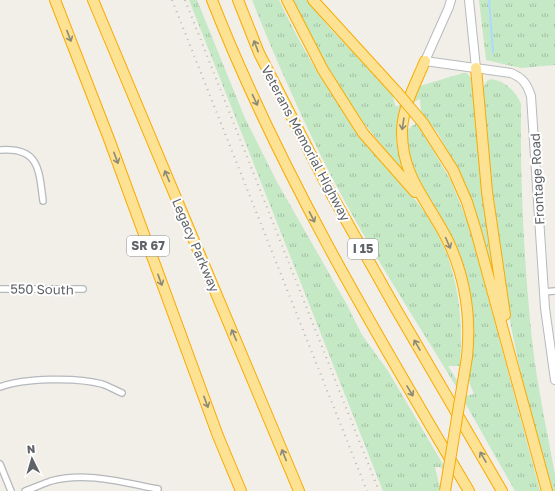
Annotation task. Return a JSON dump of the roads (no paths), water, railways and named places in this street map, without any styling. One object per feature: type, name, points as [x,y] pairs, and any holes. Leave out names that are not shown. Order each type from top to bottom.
[{"type":"highway","name":"SR 67","points":[[55,0],[109,139],[218,436],[240,491]]},
{"type":"highway","name":"Legacy Parkway","points":[[93,0],[299,491]]},
{"type":"highway","name":"Veterans Memorial Highway","points":[[212,0],[226,37],[276,146],[317,227],[469,491]]},
{"type":"highway","name":"Veterans Memorial Highway","points":[[238,0],[259,53],[330,190],[396,309],[502,491]]},
{"type":"highway","points":[[287,0],[323,70],[363,133],[426,205]]},
{"type":"highway","points":[[313,0],[397,92],[423,123],[453,170],[466,202],[478,239],[547,491]]},
{"type":"highway","points":[[426,61],[408,103],[402,129],[403,148],[407,165],[414,182],[448,241],[460,274],[468,323],[467,357],[445,491]]},
{"type":"highway","points":[[476,68],[487,192],[510,357]]},
{"type":"street","points":[[426,61],[451,0]]},
{"type":"street","points":[[469,0],[476,68]]},
{"type":"street","name":"Frontage Road","points":[[426,61],[508,72],[517,75],[527,85],[531,96],[543,292],[555,380]]},
{"type":"street","points":[[0,150],[11,149],[24,152],[32,158],[38,167],[43,201]]},
{"type":"street","name":"550 South","points":[[0,289],[83,289]]},
{"type":"street","points":[[543,292],[555,292]]},
{"type":"street","points":[[0,387],[11,383],[40,380],[72,380],[102,384],[122,393]]},
{"type":"street","points":[[0,464],[11,491]]},
{"type":"street","points":[[25,491],[52,481],[77,477],[108,480],[158,489]]},
{"type":"waterway","points":[[489,0],[493,52]]},
{"type":"railway","points":[[172,0],[367,491]]},
{"type":"railway","points":[[185,0],[379,491]]}]
